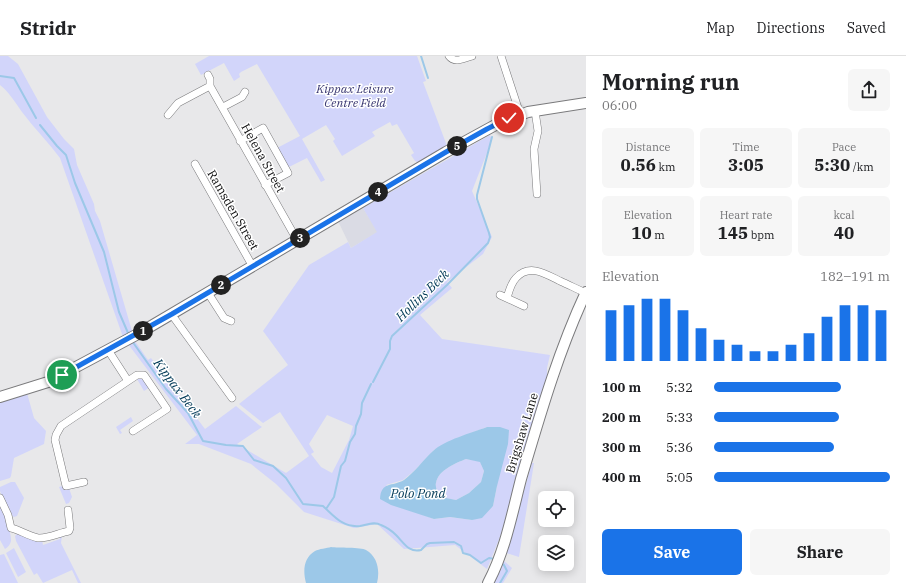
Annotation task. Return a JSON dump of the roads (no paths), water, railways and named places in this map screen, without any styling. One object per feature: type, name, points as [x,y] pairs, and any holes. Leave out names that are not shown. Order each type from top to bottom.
[{"type":"street","points":[[449,56],[452,60],[456,61],[472,56]]},
{"type":"street","points":[[501,56],[520,114]]},
{"type":"street","points":[[168,115],[178,103],[210,86],[210,79],[208,75]]},
{"type":"street","name":"Helena Street","points":[[210,86],[297,240]]},
{"type":"street","points":[[223,107],[242,97],[245,92]]},
{"type":"street","points":[[0,397],[48,382],[108,350],[253,267],[487,129],[520,114],[586,103]]},
{"type":"street","points":[[535,111],[538,132],[534,149],[537,194]]},
{"type":"street","points":[[240,141],[263,128],[288,173],[266,185]]},
{"type":"street","name":"Ramsden Street","points":[[195,164],[253,267]]},
{"type":"street","points":[[524,306],[503,296],[517,276],[524,272],[533,270],[542,272],[586,292]]},
{"type":"street","name":"Brigshaw Lane","points":[[488,583],[502,552],[521,482],[562,346],[586,292]]},
{"type":"street","points":[[208,293],[224,318],[231,321]]},
{"type":"street","points":[[172,314],[232,398]]},
{"type":"street","points":[[108,350],[128,381]]},
{"type":"street","points":[[84,482],[66,486],[56,445],[56,435],[61,426],[137,375],[144,376],[167,409],[133,431]]},
{"type":"street","points":[[0,498],[8,515],[11,528],[36,538],[44,538],[70,530],[68,510]]},
{"type":"water","name":"Polo Pond","points":[[487,427],[500,427],[509,430],[508,444],[493,506],[482,518],[472,520],[450,517],[434,519],[391,505],[380,499],[382,489],[388,485],[404,480],[438,447],[451,440]],"holes":[[[466,459],[480,462],[484,471],[481,482],[469,493],[456,500],[446,498],[437,492],[437,478],[448,468]]]},
{"type":"water","points":[[331,547],[359,548],[370,553],[376,560],[378,569],[377,583],[306,583],[304,570],[308,557],[315,551]]},
{"type":"waterway","points":[[421,56],[428,78]]},
{"type":"waterway","name":"Kippax Beck","points":[[0,76],[14,78],[36,118]]},
{"type":"waterway","name":"Kippax Beck","points":[[40,125],[66,155],[75,183],[104,252],[119,312],[128,333]]},
{"type":"waterway","name":"Hollins Beck","points":[[373,382],[390,349],[390,341],[392,336],[447,285],[488,243],[490,237],[477,195],[492,137]]},
{"type":"waterway","name":"Kippax Beck","points":[[132,341],[166,389],[188,413],[203,441],[243,446],[254,460],[273,466],[286,478],[303,504],[323,506],[339,520],[349,525],[360,526],[373,523],[378,524],[391,531],[407,547],[413,550],[421,550],[430,543],[454,542],[461,546],[463,553],[470,555],[481,563],[489,558],[495,559]]},
{"type":"waterway","name":"Hollins Beck","points":[[326,509],[334,497],[341,466],[345,461],[350,442],[355,434],[356,426],[361,414],[362,403],[371,384]]},
{"type":"waterway","points":[[500,583],[507,571],[502,564]]},
{"type":"park label","name":"Kippax Leisure Centre Field","points":[[355,96]]}]
